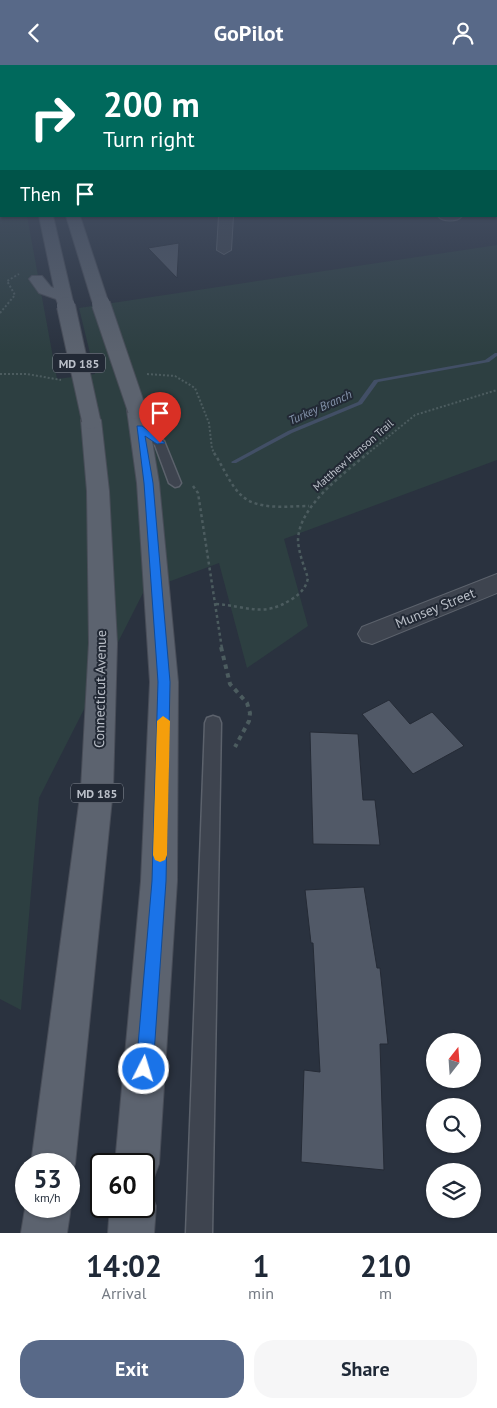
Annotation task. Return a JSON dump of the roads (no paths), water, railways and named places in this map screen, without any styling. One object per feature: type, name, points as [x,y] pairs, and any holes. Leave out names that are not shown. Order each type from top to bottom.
[{"type":"main road","name":"Connecticut Avenue","points":[[52,245],[91,419],[98,491],[103,643],[97,789],[54,1153]]},
{"type":"main road","name":"MD 185","points":[[81,245],[138,419],[148,483],[164,682],[159,881],[138,1153]]},
{"type":"main road","points":[[37,279],[45,290],[65,301]]},
{"type":"main road","points":[[44,1233],[46,1218]]},
{"type":"main road","points":[[131,1233],[133,1218]]},
{"type":"street","points":[[224,245],[224,250]]},
{"type":"street","name":"Munsey Street","points":[[372,634],[497,583]]},
{"type":"lane","points":[[138,419],[160,443],[176,483]]},
{"type":"lane","points":[[199,1233],[213,723]]},
{"type":"waterway","name":"Turkey Branch","points":[[234,462],[290,432],[360,403],[376,381],[487,361],[497,354]]}]
